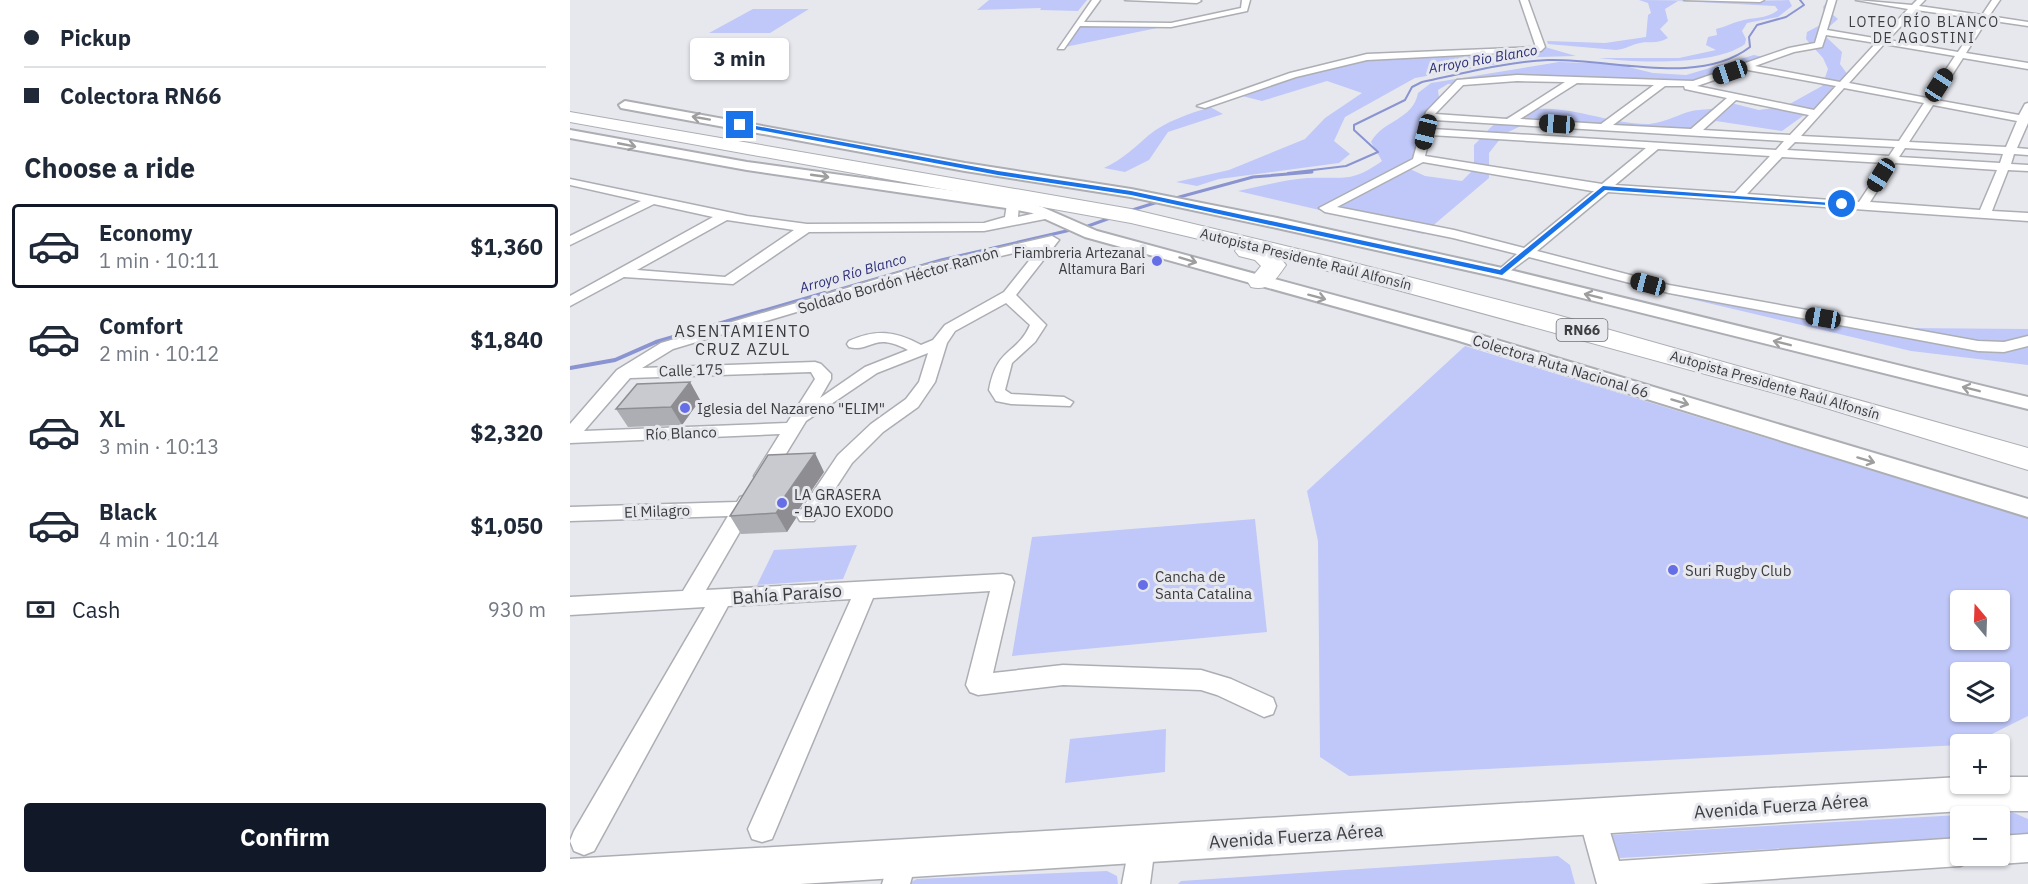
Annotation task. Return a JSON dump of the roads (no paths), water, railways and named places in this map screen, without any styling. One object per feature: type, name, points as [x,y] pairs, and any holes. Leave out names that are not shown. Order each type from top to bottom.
[{"type":"highway","name":"Autopista Presidente Raúl Alfonsín","points":[[570,110],[1122,210],[1500,296],[2028,443]]},
{"type":"highway","name":"Autopista Presidente Raúl Alfonsín","points":[[570,117],[1122,210],[1582,330],[1810,394],[2028,459]]},
{"type":"highway","points":[[1122,210],[1263,255],[1274,265],[1260,282]]},
{"type":"main road","name":"Avenida Fuerza Aérea","points":[[570,878],[899,871],[1141,846],[2027,794]]},
{"type":"street","points":[[1090,0],[1058,46],[1096,0]]},
{"type":"street","points":[[1129,0],[1197,0],[1186,22]]},
{"type":"street","points":[[1141,8],[1146,0]]},
{"type":"street","points":[[1078,24],[1186,22],[1244,9],[1246,0]]},
{"type":"street","points":[[1202,106],[1293,75],[1367,57],[1538,49],[1541,47],[1524,0]]},
{"type":"street","points":[[1688,0],[1760,0]]},
{"type":"street","points":[[1832,0],[1819,45],[1792,50],[1698,83],[1662,84],[1509,78],[1464,81],[1431,112],[1420,158],[1415,164],[1325,208],[1526,252],[1669,290],[1978,346],[2004,347],[2028,340]]},
{"type":"street","points":[[1860,0],[1918,4],[1984,18],[2028,24]]},
{"type":"street","points":[[1862,206],[1900,144],[1996,0]]},
{"type":"street","points":[[1738,197],[1840,84],[1918,4]]},
{"type":"street","points":[[1131,24],[1136,16]]},
{"type":"street","points":[[1824,32],[2028,66]]},
{"type":"street","points":[[1746,67],[2025,119]]},
{"type":"street","points":[[1510,121],[1575,80]]},
{"type":"street","points":[[1603,127],[1662,84]]},
{"type":"street","points":[[1674,84],[1815,113]]},
{"type":"street","points":[[1694,132],[1735,96]]},
{"type":"street","points":[[618,104],[985,171],[1122,210],[1178,203],[1502,273],[2028,403]]},
{"type":"street","points":[[1985,214],[2025,119],[2028,106]]},
{"type":"street","points":[[1430,117],[2028,152]]},
{"type":"street","points":[[1502,273],[1654,146],[1676,131]]},
{"type":"street","points":[[1426,132],[2028,168]]},
{"type":"street","name":"Colectora Ruta Nacional 66","points":[[570,134],[1025,215],[1260,282],[1463,336],[2028,508]]},
{"type":"street","points":[[1420,158],[1603,188],[2028,217]]},
{"type":"street","points":[[570,182],[726,215],[806,228],[845,231],[901,227],[980,226],[1025,215]]},
{"type":"street","points":[[570,192],[585,185]]},
{"type":"street","points":[[570,241],[654,199]]},
{"type":"street","points":[[570,302],[726,215]]},
{"type":"street","points":[[620,273],[728,281],[806,228]]},
{"type":"street","name":"Soldado Bordón Héctor Ramón","points":[[570,436],[623,373],[647,354],[666,346],[824,302],[923,270],[1052,240],[1009,295]]},
{"type":"street","points":[[807,516],[845,459],[877,428],[912,403],[927,382],[939,343],[950,328],[1009,295],[1013,305],[1033,318],[1038,325],[1036,333],[1007,359],[999,374],[997,390],[1002,397],[1011,399],[1064,402]]},
{"type":"street","points":[[855,344],[878,334],[894,336],[921,351]]},
{"type":"street","points":[[688,601],[794,426],[871,370],[939,343]]},
{"type":"street","name":"Calle 175","points":[[623,373],[815,367],[823,374],[823,379],[794,426]]},
{"type":"street","name":"Río Blanco","points":[[570,436],[794,426]]},
{"type":"street","name":"El Milagro","points":[[570,514],[743,509]]},
{"type":"street","name":"Bahía Paraíso","points":[[570,606],[1003,582],[978,685],[1063,675],[1201,680],[1223,686],[1264,706]]},
{"type":"street","points":[[762,829],[866,589]]},
{"type":"street","points":[[584,841],[721,599]]},
{"type":"street","points":[[1593,818],[1610,880],[1950,853]]},
{"type":"street","points":[[1136,884],[1141,846]]},
{"type":"street","points":[[2010,849],[2028,848]]},
{"type":"waterway","name":"Arroyo Rio Blanco","points":[[1288,173],[1346,166],[1378,152],[1354,130],[1354,125],[1405,100],[1412,87],[1422,82],[1501,65],[1548,60],[1653,68],[1705,66],[1729,59],[1750,47],[1749,37],[1757,25],[1786,17],[1804,5],[1800,0]]},
{"type":"waterway","name":"Arroyo Rio Blanco","points":[[1172,199],[1253,177],[1312,172]]},
{"type":"waterway","name":"Arroyo Río Blanco","points":[[1129,211],[1161,201]]},
{"type":"waterway","name":"Arroyo Río Blanco","points":[[820,295],[941,260],[1088,226],[1113,217]]},
{"type":"waterway","name":"Arroyo Río Blanco","points":[[570,368],[615,360],[656,342],[825,293]]},
{"type":"place","name":"Fiambreria Artezanal Altamura Bari","points":[[1157,261]]},
{"type":"place","name":"Iglesia del Nazareno \"ELIM\"","points":[[685,408]]},
{"type":"place","name":"LA GRASERA - BAJO EXODO","points":[[782,503]]},
{"type":"place","name":"Suri Rugby Club","points":[[1673,570]]},
{"type":"place","name":"Cancha de Santa Catalina","points":[[1143,585]]},
{"type":"district","name":"LOTEO RÍO BLANCO DE AGOSTINI","points":[[1924,30]]},
{"type":"district","name":"ASENTAMIENTO CRUZ AZUL","points":[[743,340]]}]
